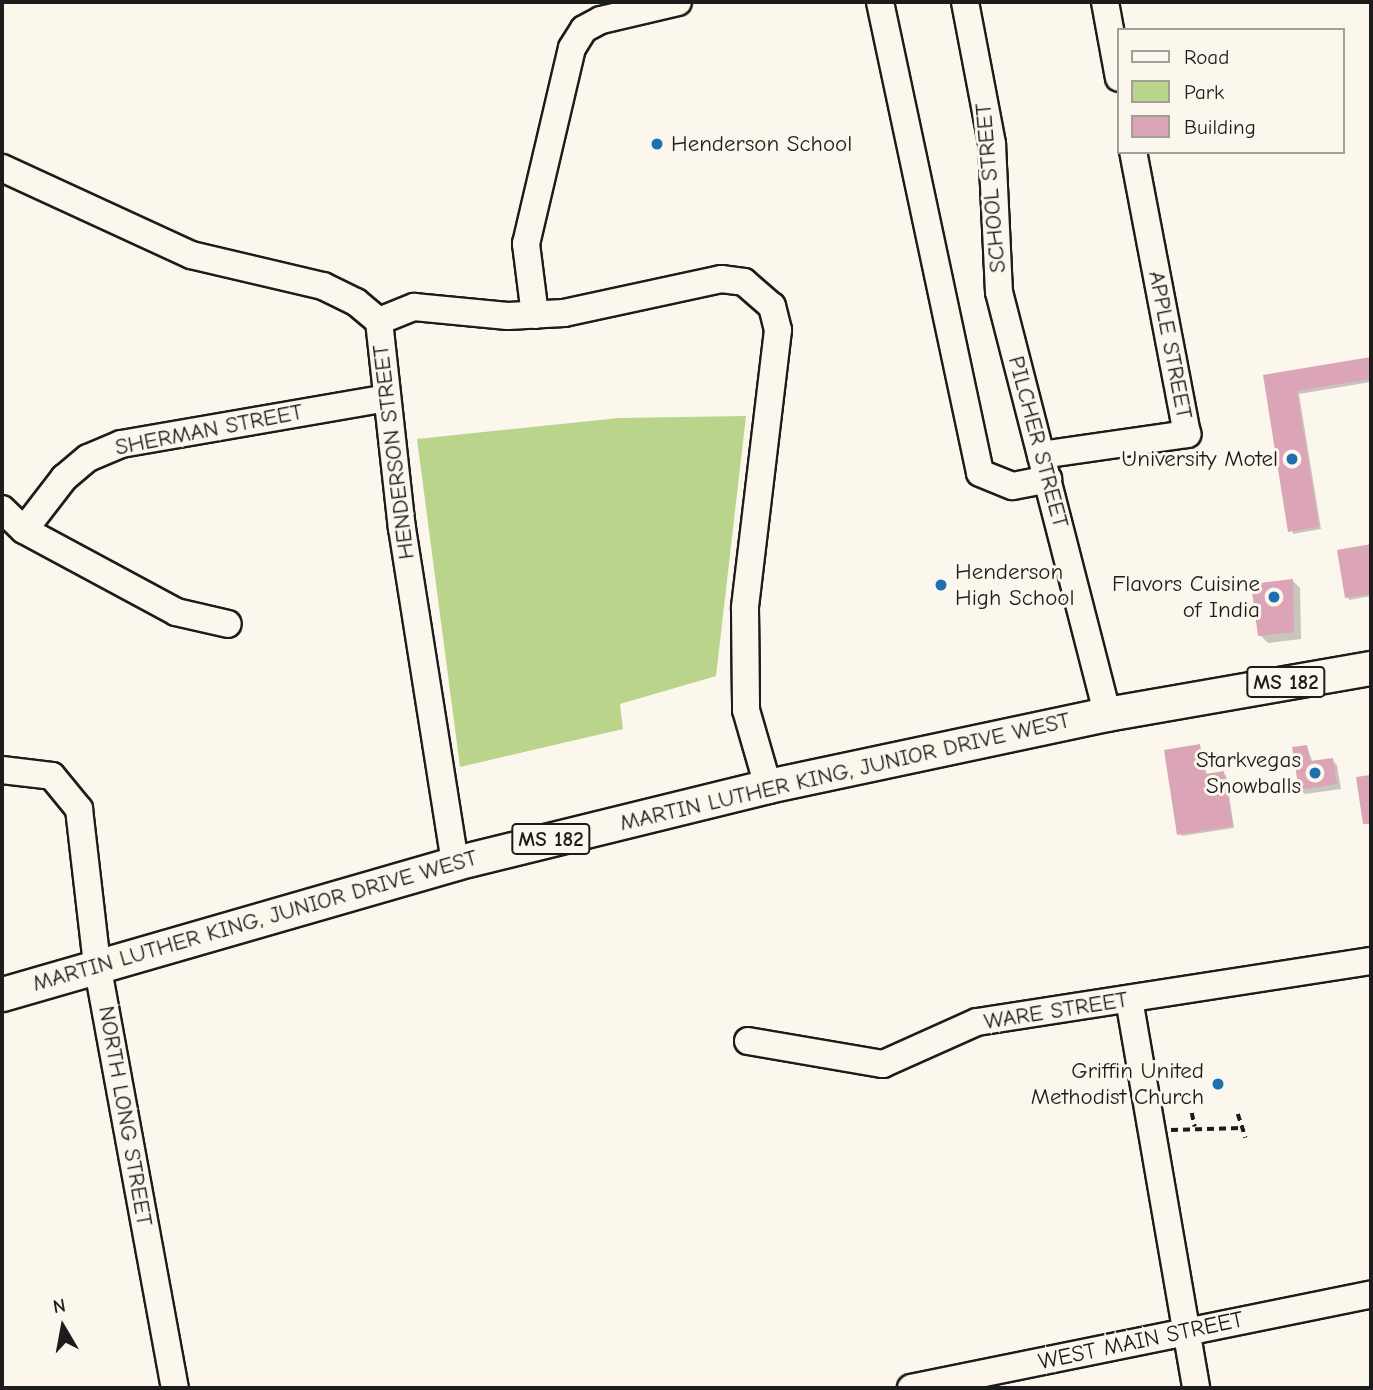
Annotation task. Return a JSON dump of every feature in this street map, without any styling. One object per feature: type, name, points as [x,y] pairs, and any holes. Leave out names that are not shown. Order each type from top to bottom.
[{"type":"main road","name":"MARTIN LUTHER KING, JUNIOR DRIVE WEST","points":[[2,994],[97,964],[455,863],[768,786],[1107,714],[1371,668]]},
{"type":"street","points":[[535,315],[526,244],[572,48],[584,29],[601,20],[678,2]]},
{"type":"street","points":[[880,2],[980,473],[1013,486],[1045,467]]},
{"type":"street","name":"SCHOOL STREET","points":[[965,2],[992,144],[999,292]]},
{"type":"street","points":[[1105,2],[1118,73]]},
{"type":"street","name":"APPLE STREET","points":[[1045,467],[1187,434],[1133,154]]},
{"type":"street","name":"HENDERSON STREET","points":[[2,168],[191,255],[323,286],[379,321],[386,398],[429,715],[455,863]]},
{"type":"street","points":[[379,321],[414,307],[535,315],[564,313],[721,279],[744,282],[772,306],[778,330],[746,608],[746,710],[768,786]]},
{"type":"street","name":"PILCHER STREET","points":[[999,292],[1107,714]]},
{"type":"street","name":"SHERMAN STREET","points":[[24,530],[64,478],[88,458],[121,444],[386,398]]},
{"type":"street","points":[[2,509],[24,530],[176,612],[228,624]]},
{"type":"street","name":"NORTH LONG STREET","points":[[2,771],[52,776],[79,809],[97,964],[175,1388]]},
{"type":"street","name":"WARE STREET","points":[[748,1041],[883,1064],[977,1022],[1371,961]]},
{"type":"street","points":[[1129,999],[1196,1388]]},
{"type":"street","name":"WEST MAIN STREET","points":[[911,1388],[1371,1294]]},
{"type":"path","points":[[1192,1113],[1195,1127]]},
{"type":"path","points":[[1238,1114],[1246,1138]]},
{"type":"path","points":[[1152,1133],[1195,1127],[1242,1128]]},
{"type":"green space","points":[[746,416],[716,676],[620,704],[623,729],[460,767],[417,439],[619,418]]},
{"type":"building","name":"University Motel","points":[[1371,357],[1371,379],[1297,391],[1319,527],[1288,532],[1263,375]]},
{"type":"building","points":[[1371,544],[1371,594],[1345,598],[1337,550]]},
{"type":"building","name":"Flavors Cuisine of India","points":[[1293,579],[1294,632],[1258,636],[1251,584]]},
{"type":"building","points":[[1200,744],[1205,774],[1224,771],[1233,826],[1177,835],[1164,750]]},
{"type":"building","name":"Starkvegas Snowballs","points":[[1307,745],[1310,761],[1333,758],[1337,784],[1299,790],[1292,747]]},
{"type":"building","points":[[1370,775],[1371,824],[1363,824],[1356,777]]},
{"type":"place","name":"Henderson School","points":[[657,144]]},
{"type":"place","name":"University Motel","points":[[1292,459]]},
{"type":"place","name":"Henderson High School","points":[[941,585]]},
{"type":"place","name":"Flavors Cuisine of India","points":[[1274,597]]},
{"type":"place","name":"Starkvegas Snowballs","points":[[1315,773]]},
{"type":"place","name":"Griffin United Methodist Church","points":[[1218,1084]]}]
